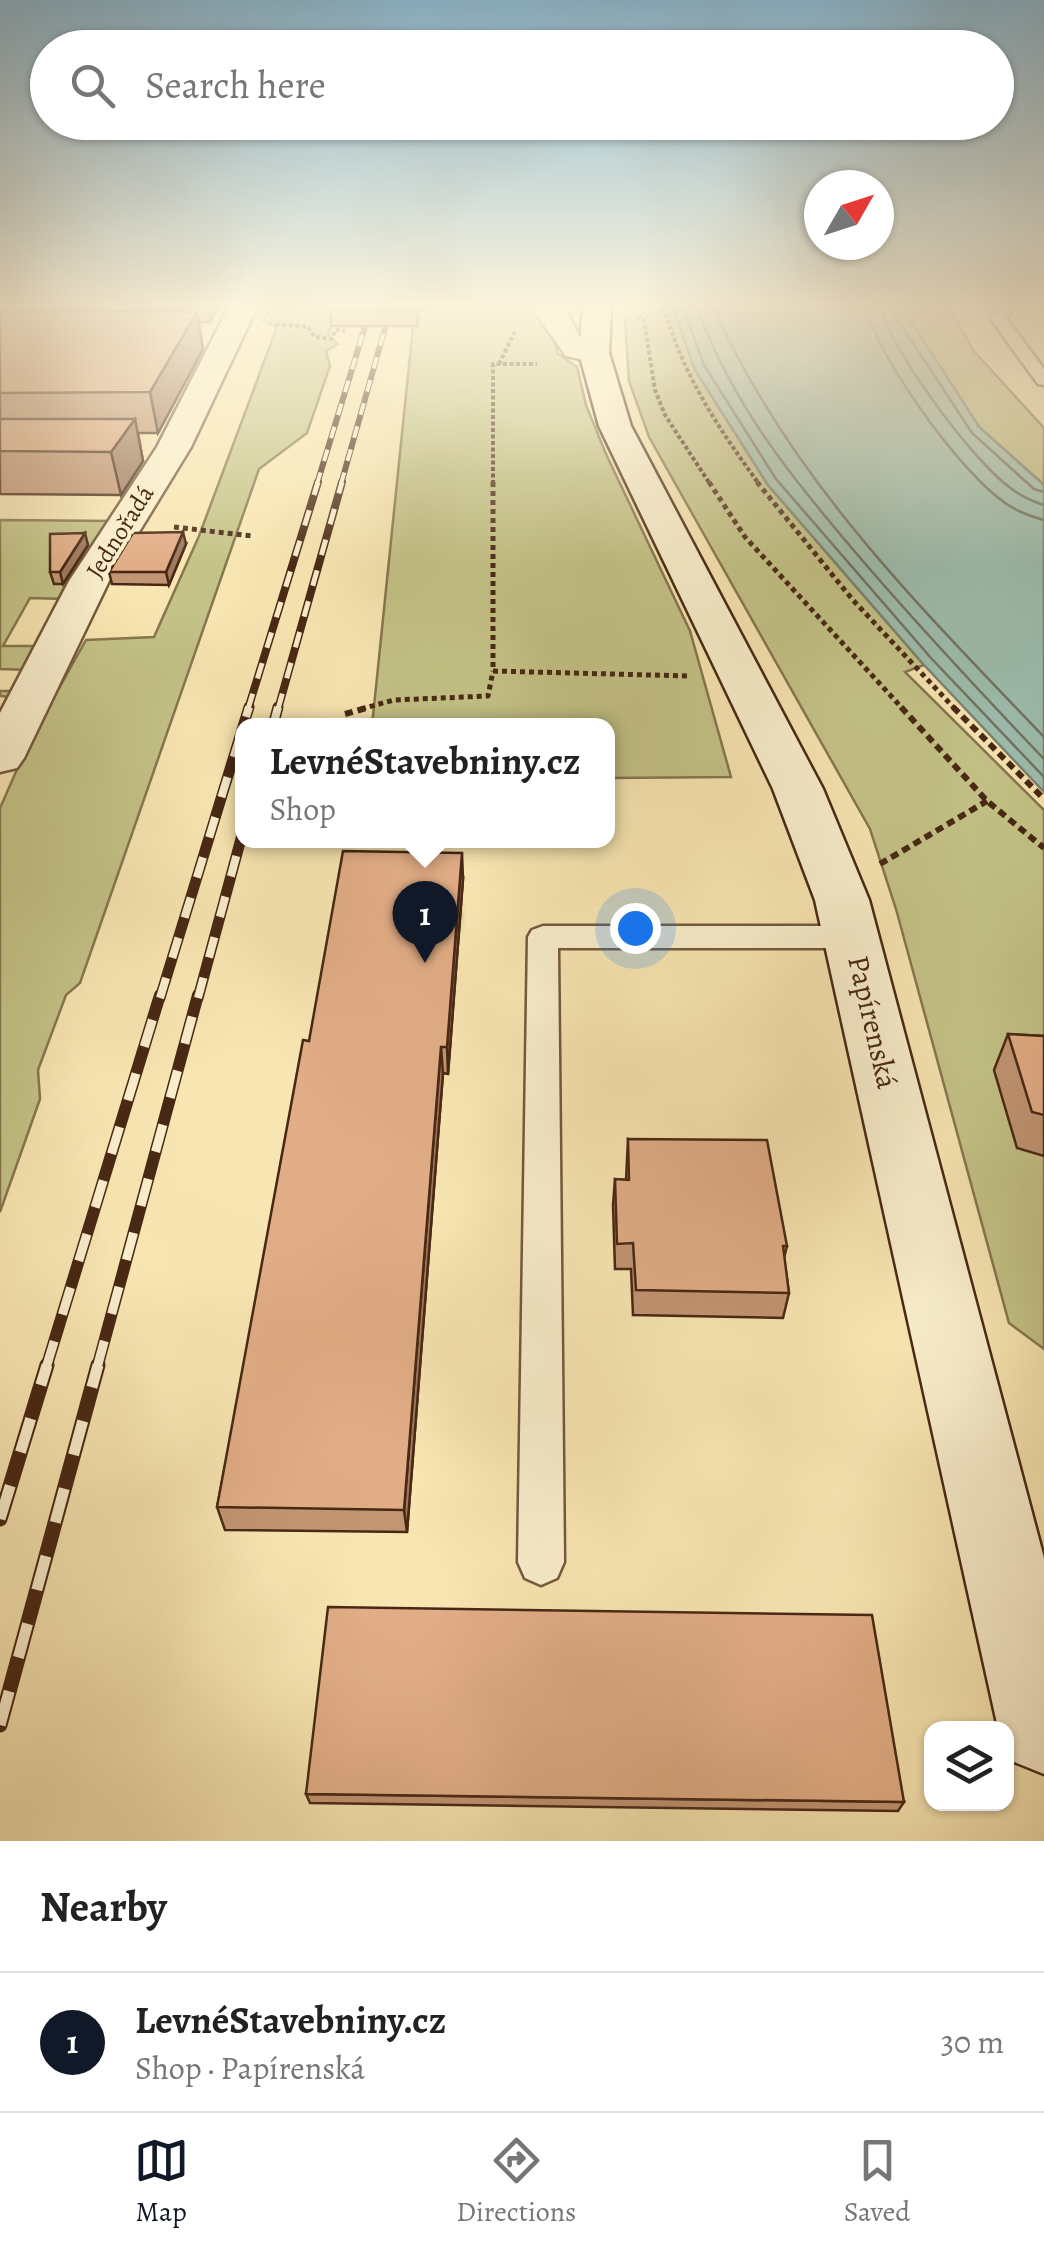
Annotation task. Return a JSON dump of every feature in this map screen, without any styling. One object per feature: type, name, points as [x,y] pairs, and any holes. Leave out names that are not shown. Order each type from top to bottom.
[{"type":"street","name":"Jednořadá","points":[[0,758],[88,581],[174,447],[196,393]]},
{"type":"street","name":"Papírenská","points":[[606,393],[615,426],[798,789],[829,864],[852,937],[1044,1729]]},
{"type":"street","points":[[136,447],[174,447]]},
{"type":"lane","points":[[541,1562],[543,937],[852,937]]},
{"type":"path","points":[[345,714],[394,700],[488,696],[494,671],[493,393]]},
{"type":"path","points":[[656,393],[664,416],[745,537],[987,801],[1044,848]]},
{"type":"path","points":[[698,393],[790,529],[916,671],[1044,799]]},
{"type":"path","points":[[122,528],[196,527],[252,536]]},
{"type":"path","points":[[494,671],[741,677]]},
{"type":"path","points":[[868,871],[987,801]]},
{"type":"shaded area","points":[[252,393],[321,393],[307,433],[259,469],[80,983],[66,995],[38,1070],[40,1099],[0,1212],[0,808],[30,740],[86,640],[154,637],[199,536]]},
{"type":"shaded area","points":[[406,393],[583,393],[606,454],[690,631],[731,777],[615,778],[615,718],[373,718]]},
{"type":"shaded area","points":[[633,393],[710,393],[768,485],[924,665],[905,672],[1044,810],[1044,1349],[1009,1323],[896,909],[870,829],[649,437]]},
{"type":"shaded area","points":[[957,393],[1012,393],[1044,428],[1044,485],[979,427]]},
{"type":"shaded area","points":[[0,520],[113,521],[0,734],[0,722],[13,697],[0,696],[0,691],[17,691],[28,670],[0,669]],"holes":[[[30,598],[65,599],[40,646],[3,646]]]},
{"type":"water","points":[[710,393],[957,393],[979,427],[1044,485],[1044,792],[924,665],[768,485]]},
{"type":"building","points":[[0,419],[135,419],[111,452],[0,451]]},
{"type":"building","points":[[183,532],[166,572],[109,572],[133,533]]},
{"type":"building","points":[[85,533],[60,572],[50,572],[50,534]]},
{"type":"building","points":[[343,851],[462,853],[447,1047],[441,1047],[404,1510],[217,1507],[303,1040],[309,1041]]},
{"type":"building","points":[[1008,1034],[1044,1036],[1044,1115],[1032,1112]]},
{"type":"building","points":[[628,1139],[767,1140],[787,1246],[783,1246],[789,1293],[636,1290],[633,1243],[617,1244],[615,1179],[629,1180]]},
{"type":"building","points":[[328,1607],[872,1615],[904,1802],[306,1794]]},
{"type":"railway","points":[[317,484],[345,393]]},
{"type":"railway","points":[[341,484],[367,393]]},
{"type":"railway","points":[[248,709],[318,482]]},
{"type":"railway","points":[[278,709],[342,482]]},
{"type":"railway","points":[[246,718],[249,707]]},
{"type":"railway","points":[[275,718],[278,707]]},
{"type":"railway","points":[[160,998],[235,753]]},
{"type":"railway","points":[[198,998],[238,848]]},
{"type":"railway","points":[[46,1368],[160,995]]},
{"type":"railway","points":[[97,1368],[198,995]]},
{"type":"railway","points":[[0,1519],[47,1365]]},
{"type":"railway","points":[[0,1725],[98,1365]]},
{"type":"place","name":"LevnéStavebniny.cz","points":[[425,963]]}]
